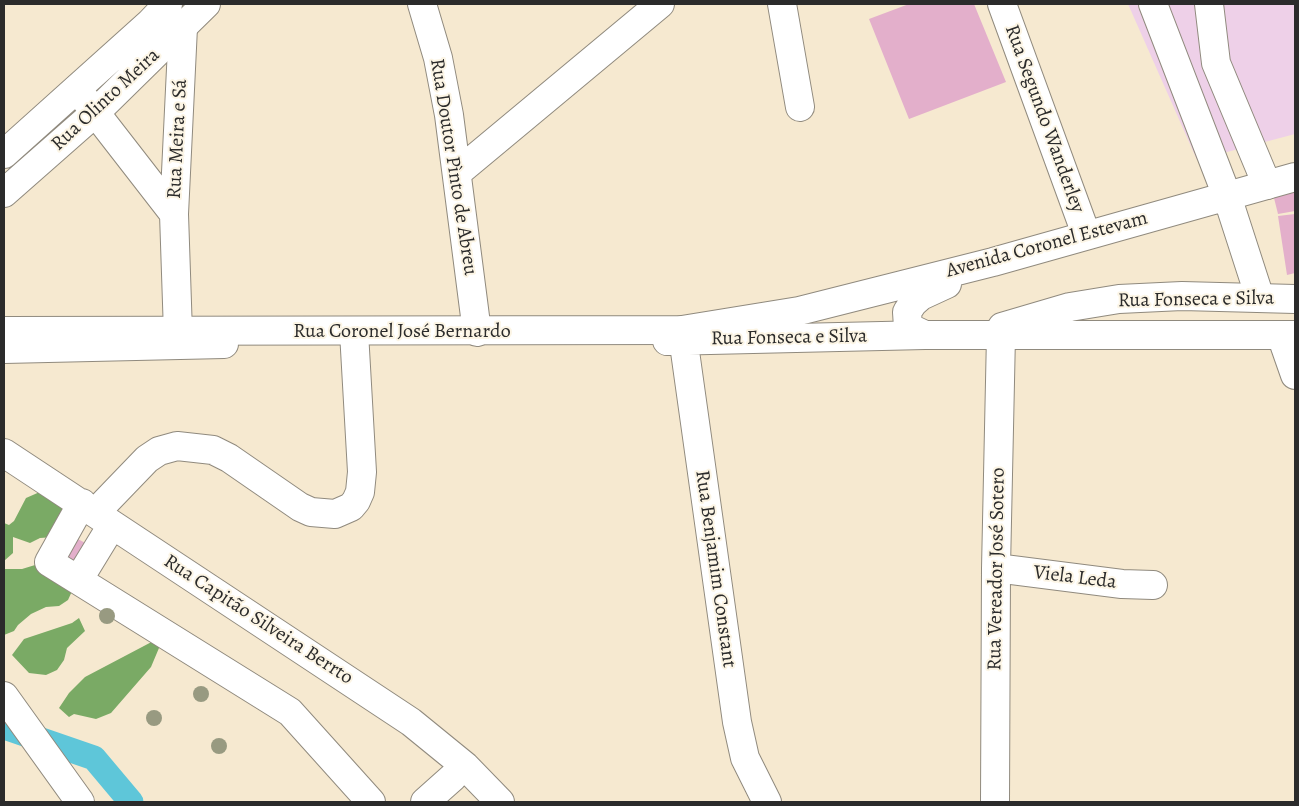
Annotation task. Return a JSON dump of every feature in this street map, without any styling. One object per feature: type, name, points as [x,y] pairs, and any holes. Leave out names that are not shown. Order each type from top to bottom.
[{"type":"street","name":"Rua Olinto Meira","points":[[4,154],[150,23],[168,4]]},
{"type":"street","name":"Rua Olinto Meira","points":[[4,193],[96,112],[184,15],[206,4]]},
{"type":"street","name":"Rua Doutor Pìnto de Abreu","points":[[422,4],[438,58],[457,173],[476,332]]},
{"type":"street","points":[[457,173],[660,4]]},
{"type":"street","points":[[782,4],[800,107]]},
{"type":"street","name":"Rua Segundo Wanderley","points":[[1002,4],[1086,234]]},
{"type":"street","points":[[1153,4],[1227,196],[1260,298]]},
{"type":"street","points":[[1209,4],[1216,63],[1267,185]]},
{"type":"street","name":"Rua Meira e Sá","points":[[178,333],[174,214],[184,15]]},
{"type":"street","name":"Rua Meira e Sá","points":[[77,89],[174,214]]},
{"type":"street","name":"Avenida Coronel Estevam","points":[[799,311],[993,262],[1086,234],[1295,177]]},
{"type":"street","points":[[925,334],[908,327],[907,312],[913,303],[921,296],[993,262]]},
{"type":"street","name":"Rua Fonseca e Silva","points":[[992,335],[1017,322],[1070,307],[1119,299],[1182,296],[1295,299]]},
{"type":"street","name":"Rua Coronel José Bernardo","points":[[4,332],[355,336],[683,336],[799,311]]},
{"type":"street","name":"Rua Coronel José Bernardo","points":[[4,349],[476,332],[683,336]]},
{"type":"street","name":"Rua Fonseca e Silva","points":[[683,336],[925,334],[1288,335]]},
{"type":"street","name":"Rua Vereador José Sotero","points":[[992,335],[996,568],[995,802]]},
{"type":"street","points":[[1288,335],[1295,375]]},
{"type":"street","points":[[355,336],[362,472],[360,492],[351,507],[335,514],[312,512],[300,507],[229,458],[213,450],[177,446],[159,451],[147,459],[93,520],[49,562],[290,712],[371,802]]},
{"type":"street","name":"Rua Benjamim Constant","points":[[683,336],[737,722],[745,758],[767,802]]},
{"type":"street","name":"Rua Capitão Silveira Berrto","points":[[4,453],[93,520],[354,682],[411,722],[465,766],[500,802]]},
{"type":"street","points":[[79,579],[93,520]]},
{"type":"street","name":"Viela Leda","points":[[996,568],[1122,584],[1153,584]]},
{"type":"street","points":[[4,696],[80,802]]},
{"type":"street","points":[[425,802],[453,777]]},
{"type":"shaded area","points":[[1128,4],[1295,4],[1295,134],[1197,160]]},
{"type":"green space","points":[[42,491],[65,504],[54,537],[40,538],[30,543],[13,537],[13,553],[4,561],[4,523],[9,525],[14,521],[26,498]]},
{"type":"green space","points":[[58,558],[73,589],[68,600],[59,606],[46,607],[31,614],[14,631],[4,635],[4,569],[22,569]]},
{"type":"green space","points":[[79,618],[85,631],[67,648],[64,660],[57,670],[46,675],[29,673],[12,655],[24,639],[72,623]]},
{"type":"green space","points":[[161,637],[159,648],[151,667],[111,713],[96,719],[74,714],[69,717],[59,708],[69,693],[85,677]]},
{"type":"building","points":[[909,4],[974,4],[1006,82],[909,119],[869,19]]},
{"type":"building","points":[[1295,189],[1295,211],[1278,214],[1273,194]]},
{"type":"building","points":[[1295,214],[1295,273],[1287,275],[1278,216]]},
{"type":"building","points":[[76,538],[89,545],[79,563],[65,556]]},
{"type":"waterway","points":[[4,727],[94,758],[131,802]]}]
